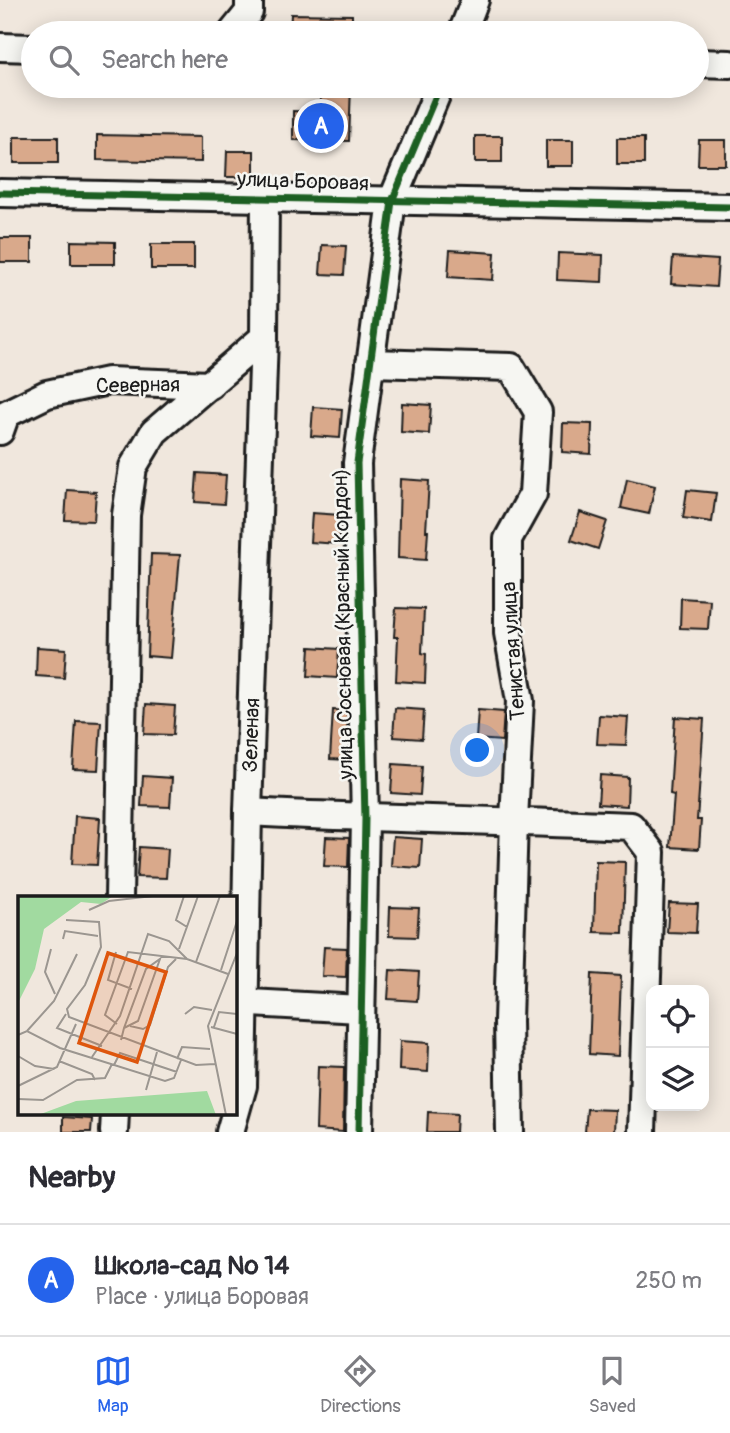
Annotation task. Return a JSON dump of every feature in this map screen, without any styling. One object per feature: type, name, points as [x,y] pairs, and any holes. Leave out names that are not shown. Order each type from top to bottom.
[{"type":"street","points":[[242,21],[249,12],[249,0]]},
{"type":"street","points":[[467,21],[475,0]]},
{"type":"street","points":[[0,47],[21,47]]},
{"type":"street","points":[[709,63],[730,64]]},
{"type":"street","name":"улица Сосновая (Красный Кордон)","points":[[359,1132],[365,818],[356,463],[392,201],[435,98]]},
{"type":"street","name":"улица Боровая","points":[[0,193],[730,207]]},
{"type":"street","name":"Зеленая","points":[[236,1111],[243,1086],[239,1002],[264,337],[265,197]]},
{"type":"street","points":[[119,896],[126,515],[133,467],[154,432],[264,337]]},
{"type":"street","name":"Тенистая улица","points":[[370,363],[511,367],[538,412],[533,494],[508,539],[508,633],[520,701],[508,1021],[510,1132]]},
{"type":"street","name":"Северная","points":[[0,431],[6,414],[47,394],[108,381],[210,385]]},
{"type":"street","points":[[248,812],[631,826],[651,852],[642,1132]]},
{"type":"street","points":[[239,1002],[360,1009]]},
{"type":"street","points":[[114,1132],[115,1114]]},
{"type":"street","name":"Зеленая","points":[[230,1132],[235,1114]]},
{"type":"building","points":[[291,14],[352,15],[352,21],[291,21]]},
{"type":"building","points":[[321,98],[351,98],[349,141],[293,140],[293,111],[320,112]]},
{"type":"building","points":[[97,135],[201,137],[201,162],[97,160]]},
{"type":"building","points":[[475,136],[502,136],[502,162],[475,162]]},
{"type":"building","points":[[14,137],[58,137],[58,163],[14,163]]},
{"type":"building","points":[[617,138],[644,138],[644,164],[617,164]]},
{"type":"building","points":[[546,140],[573,140],[573,166],[546,166]]},
{"type":"building","points":[[699,140],[726,140],[726,165],[698,165]]},
{"type":"building","points":[[227,151],[254,151],[254,177],[226,177]]},
{"type":"building","points":[[0,238],[32,238],[32,262],[0,262]]},
{"type":"building","points":[[71,241],[115,242],[115,264],[71,264]]},
{"type":"building","points":[[151,244],[194,244],[194,269],[151,269]]},
{"type":"building","points":[[322,245],[346,246],[344,275],[320,274]]},
{"type":"building","points":[[450,250],[495,253],[493,280],[448,277]]},
{"type":"building","points":[[558,253],[603,255],[602,282],[557,280]]},
{"type":"building","points":[[673,257],[718,260],[716,287],[671,284]]},
{"type":"building","points":[[402,403],[431,405],[429,434],[401,432]]},
{"type":"building","points":[[313,407],[342,409],[340,438],[311,436]]},
{"type":"building","points":[[563,423],[592,424],[591,454],[562,452]]},
{"type":"building","points":[[197,473],[226,475],[224,504],[195,502]]},
{"type":"building","points":[[400,479],[429,481],[426,560],[398,558]]},
{"type":"building","points":[[627,479],[655,486],[649,514],[621,508]]},
{"type":"building","points":[[67,490],[96,492],[94,521],[65,520]]},
{"type":"building","points":[[687,490],[716,493],[712,522],[683,518]]},
{"type":"building","points":[[580,512],[607,521],[598,549],[571,540]]},
{"type":"building","points":[[312,513],[340,515],[339,544],[310,542]]},
{"type":"building","points":[[151,554],[180,555],[171,658],[147,656]]},
{"type":"building","points":[[681,598],[710,600],[708,629],[680,628]]},
{"type":"building","points":[[396,608],[424,609],[422,653],[426,654],[425,683],[396,681]]},
{"type":"building","points":[[37,647],[66,649],[64,678],[36,676]]},
{"type":"building","points":[[310,647],[339,649],[337,678],[308,676]]},
{"type":"building","points":[[146,704],[175,706],[173,735],[144,734]]},
{"type":"building","points":[[395,708],[424,710],[422,739],[393,737]]},
{"type":"building","points":[[333,710],[347,711],[348,760],[330,759]]},
{"type":"building","points":[[478,710],[504,712],[502,741],[476,739]]},
{"type":"building","points":[[599,715],[628,717],[626,745],[597,744]]},
{"type":"building","points":[[675,717],[704,719],[697,820],[701,820],[699,849],[670,847]]},
{"type":"building","points":[[76,721],[101,722],[98,770],[73,769]]},
{"type":"building","points":[[393,764],[422,766],[420,795],[391,793]]},
{"type":"building","points":[[600,775],[628,777],[627,806],[598,804]]},
{"type":"building","points":[[143,776],[172,778],[170,807],[141,806]]},
{"type":"building","points":[[75,816],[100,818],[97,865],[72,864]]},
{"type":"building","points":[[326,837],[349,838],[348,867],[324,866]]},
{"type":"building","points":[[393,837],[422,839],[420,868],[391,866]]},
{"type":"building","points":[[139,847],[168,849],[166,878],[137,877]]},
{"type":"building","points":[[596,861],[625,862],[623,933],[594,932]]},
{"type":"building","points":[[669,903],[698,904],[696,933],[667,932]]},
{"type":"building","points":[[390,907],[419,908],[417,937],[389,936]]},
{"type":"building","points":[[324,947],[347,948],[346,977],[322,976]]},
{"type":"building","points":[[390,970],[419,972],[417,1001],[388,999]]},
{"type":"building","points":[[592,974],[621,976],[618,1056],[589,1054]]},
{"type":"building","points":[[400,1041],[429,1043],[428,1072],[399,1070]]},
{"type":"building","points":[[318,1066],[344,1067],[343,1132],[316,1130]]},
{"type":"building","points":[[587,1109],[615,1110],[614,1132],[585,1132]]},
{"type":"building","points":[[428,1112],[457,1114],[456,1132],[427,1132]]},
{"type":"building","points":[[63,1117],[92,1119],[91,1132],[63,1132]]},
{"type":"cycle path","points":[[359,1132],[365,819],[357,463],[392,201],[435,98]]},
{"type":"cycle path","points":[[0,193],[730,207]]},
{"type":"place","name":"Школа-сад № 14","points":[[321,126]]}]
